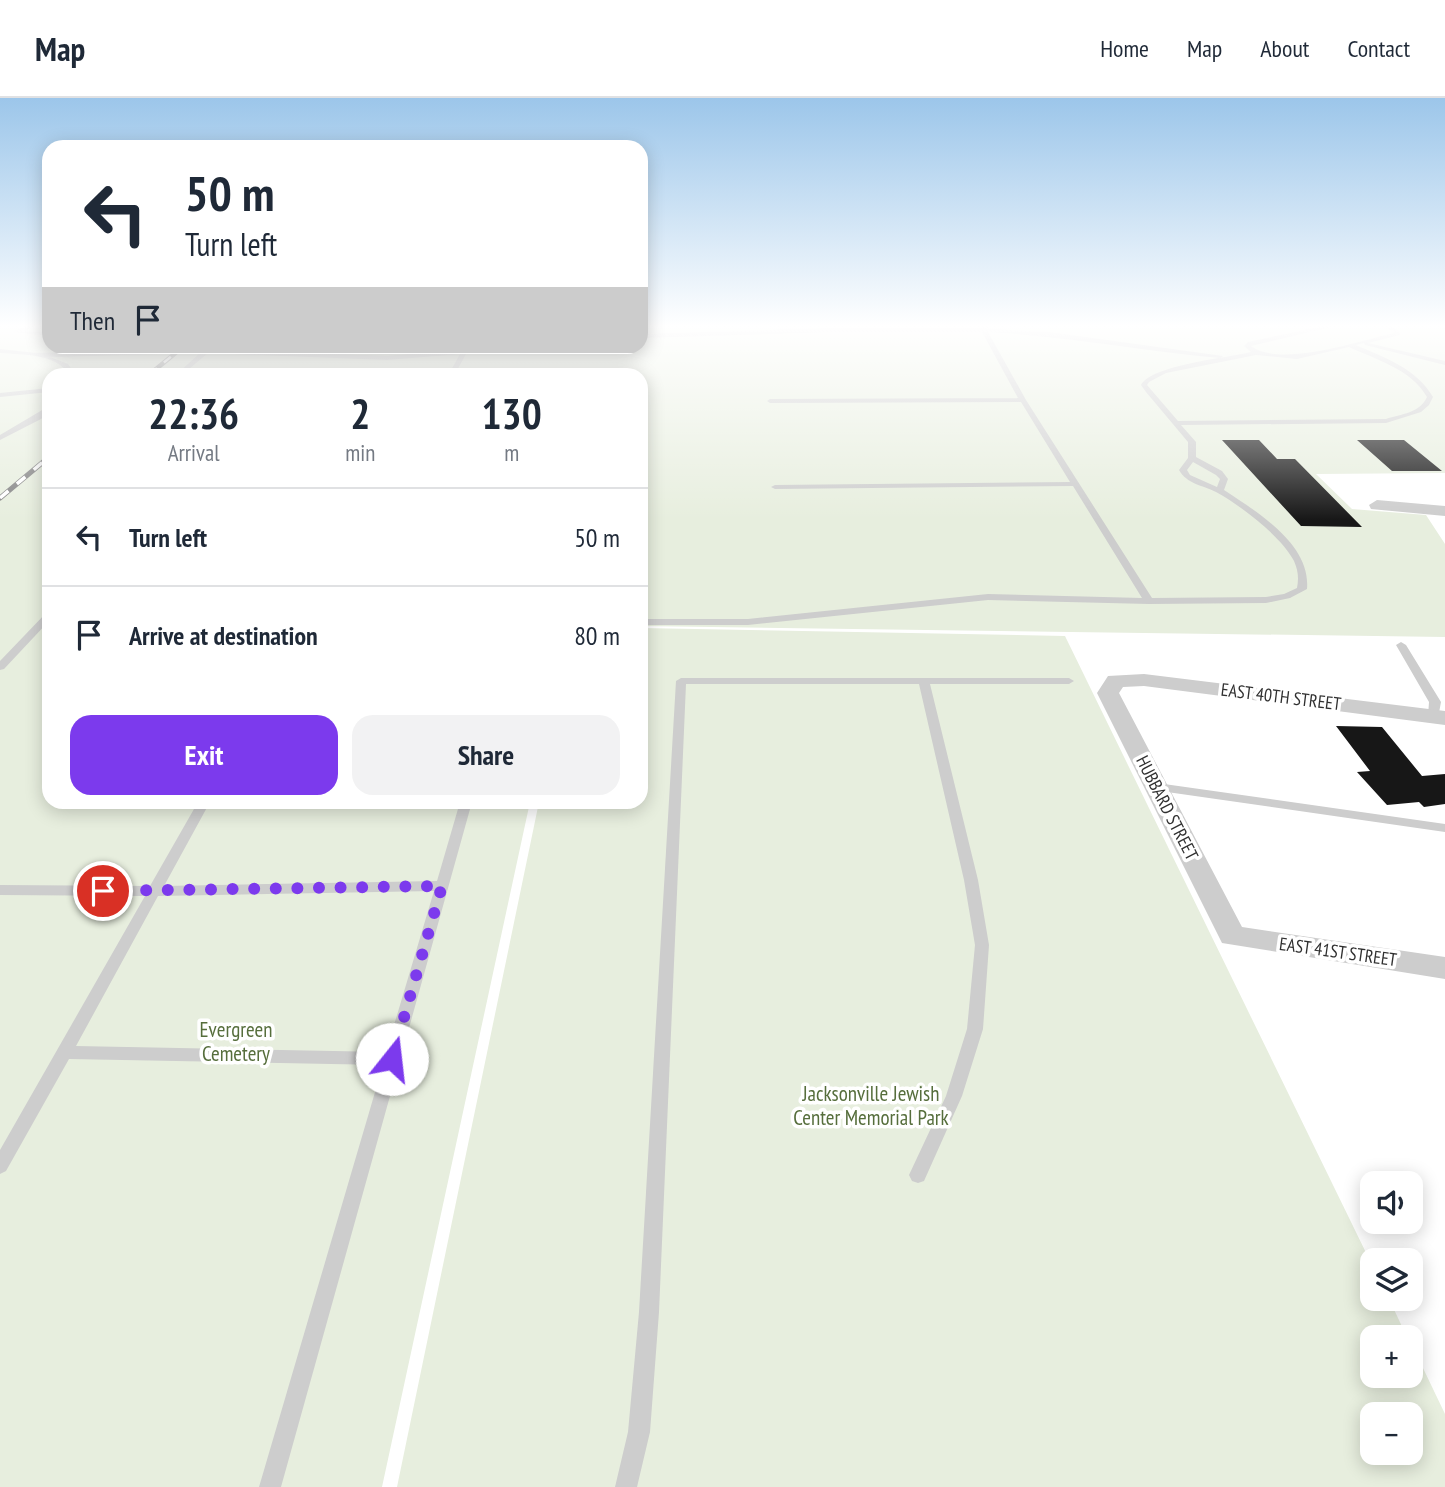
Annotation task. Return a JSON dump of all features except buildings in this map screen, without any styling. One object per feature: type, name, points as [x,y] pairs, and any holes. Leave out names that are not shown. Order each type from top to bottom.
[{"type":"street","points":[[1377,505],[1445,511]]},
{"type":"street","name":"EAST 40TH STREET","points":[[1116,681],[1144,680],[1440,717]]},
{"type":"street","name":"HUBBARD STREET","points":[[1116,681],[1108,693],[1232,936]]},
{"type":"street","name":"EAST 41ST STREET","points":[[1232,936],[1445,968]]},
{"type":"lane","points":[[0,396],[42,391]]},
{"type":"lane","points":[[1018,391],[1149,601]]},
{"type":"lane","points":[[648,621],[748,622],[988,597],[1149,601],[1266,600],[1287,596],[1301,589],[1305,580],[1302,569],[1278,535],[1220,491],[1187,477],[1183,470],[1192,458],[1192,442],[1147,391]]},
{"type":"lane","points":[[1177,423],[1365,423],[1404,417],[1419,411],[1430,397],[1427,391]]},
{"type":"lane","points":[[770,401],[1023,400]]},
{"type":"lane","points":[[0,438],[42,414]]},
{"type":"lane","points":[[1192,458],[1219,473],[1224,479],[1220,491]]},
{"type":"lane","points":[[775,487],[1075,484]]},
{"type":"lane","points":[[0,667],[42,625]]},
{"type":"lane","points":[[1401,645],[1435,702],[1440,717]]},
{"type":"lane","points":[[626,1487],[639,1432],[649,1312],[681,681],[1069,681]]},
{"type":"lane","points":[[918,1175],[954,1096],[975,1029],[982,945],[971,880],[925,681]]},
{"type":"lane","points":[[1157,786],[1445,828]]},
{"type":"lane","points":[[0,1166],[200,809]]},
{"type":"lane","points":[[270,1487],[464,809]]},
{"type":"lane","points":[[0,890],[154,891],[442,886]]},
{"type":"lane","points":[[65,1052],[392,1059]]},
{"type":"green space","name":"Evergreen Cemetery","points":[[0,391],[42,391],[42,809],[528,809],[382,1487],[0,1487]]},
{"type":"green space","name":"Evergreen Cemetery","points":[[648,391],[1445,391],[1445,473],[1316,474],[1352,509],[1426,515],[1445,544],[1445,637],[648,626]]},
{"type":"green space","name":"Jacksonville Jewish Center Memorial Park","points":[[648,628],[1065,636],[1364,1248],[1360,1248],[1360,1311],[1395,1311],[1401,1325],[1360,1325],[1360,1388],[1423,1388],[1423,1368],[1445,1414],[1445,1487],[397,1487],[538,809],[648,809]]},
{"type":"railway","points":[[0,498],[42,463]]},
{"type":"route","points":[[103,891],[442,886],[392,1059]]}]
